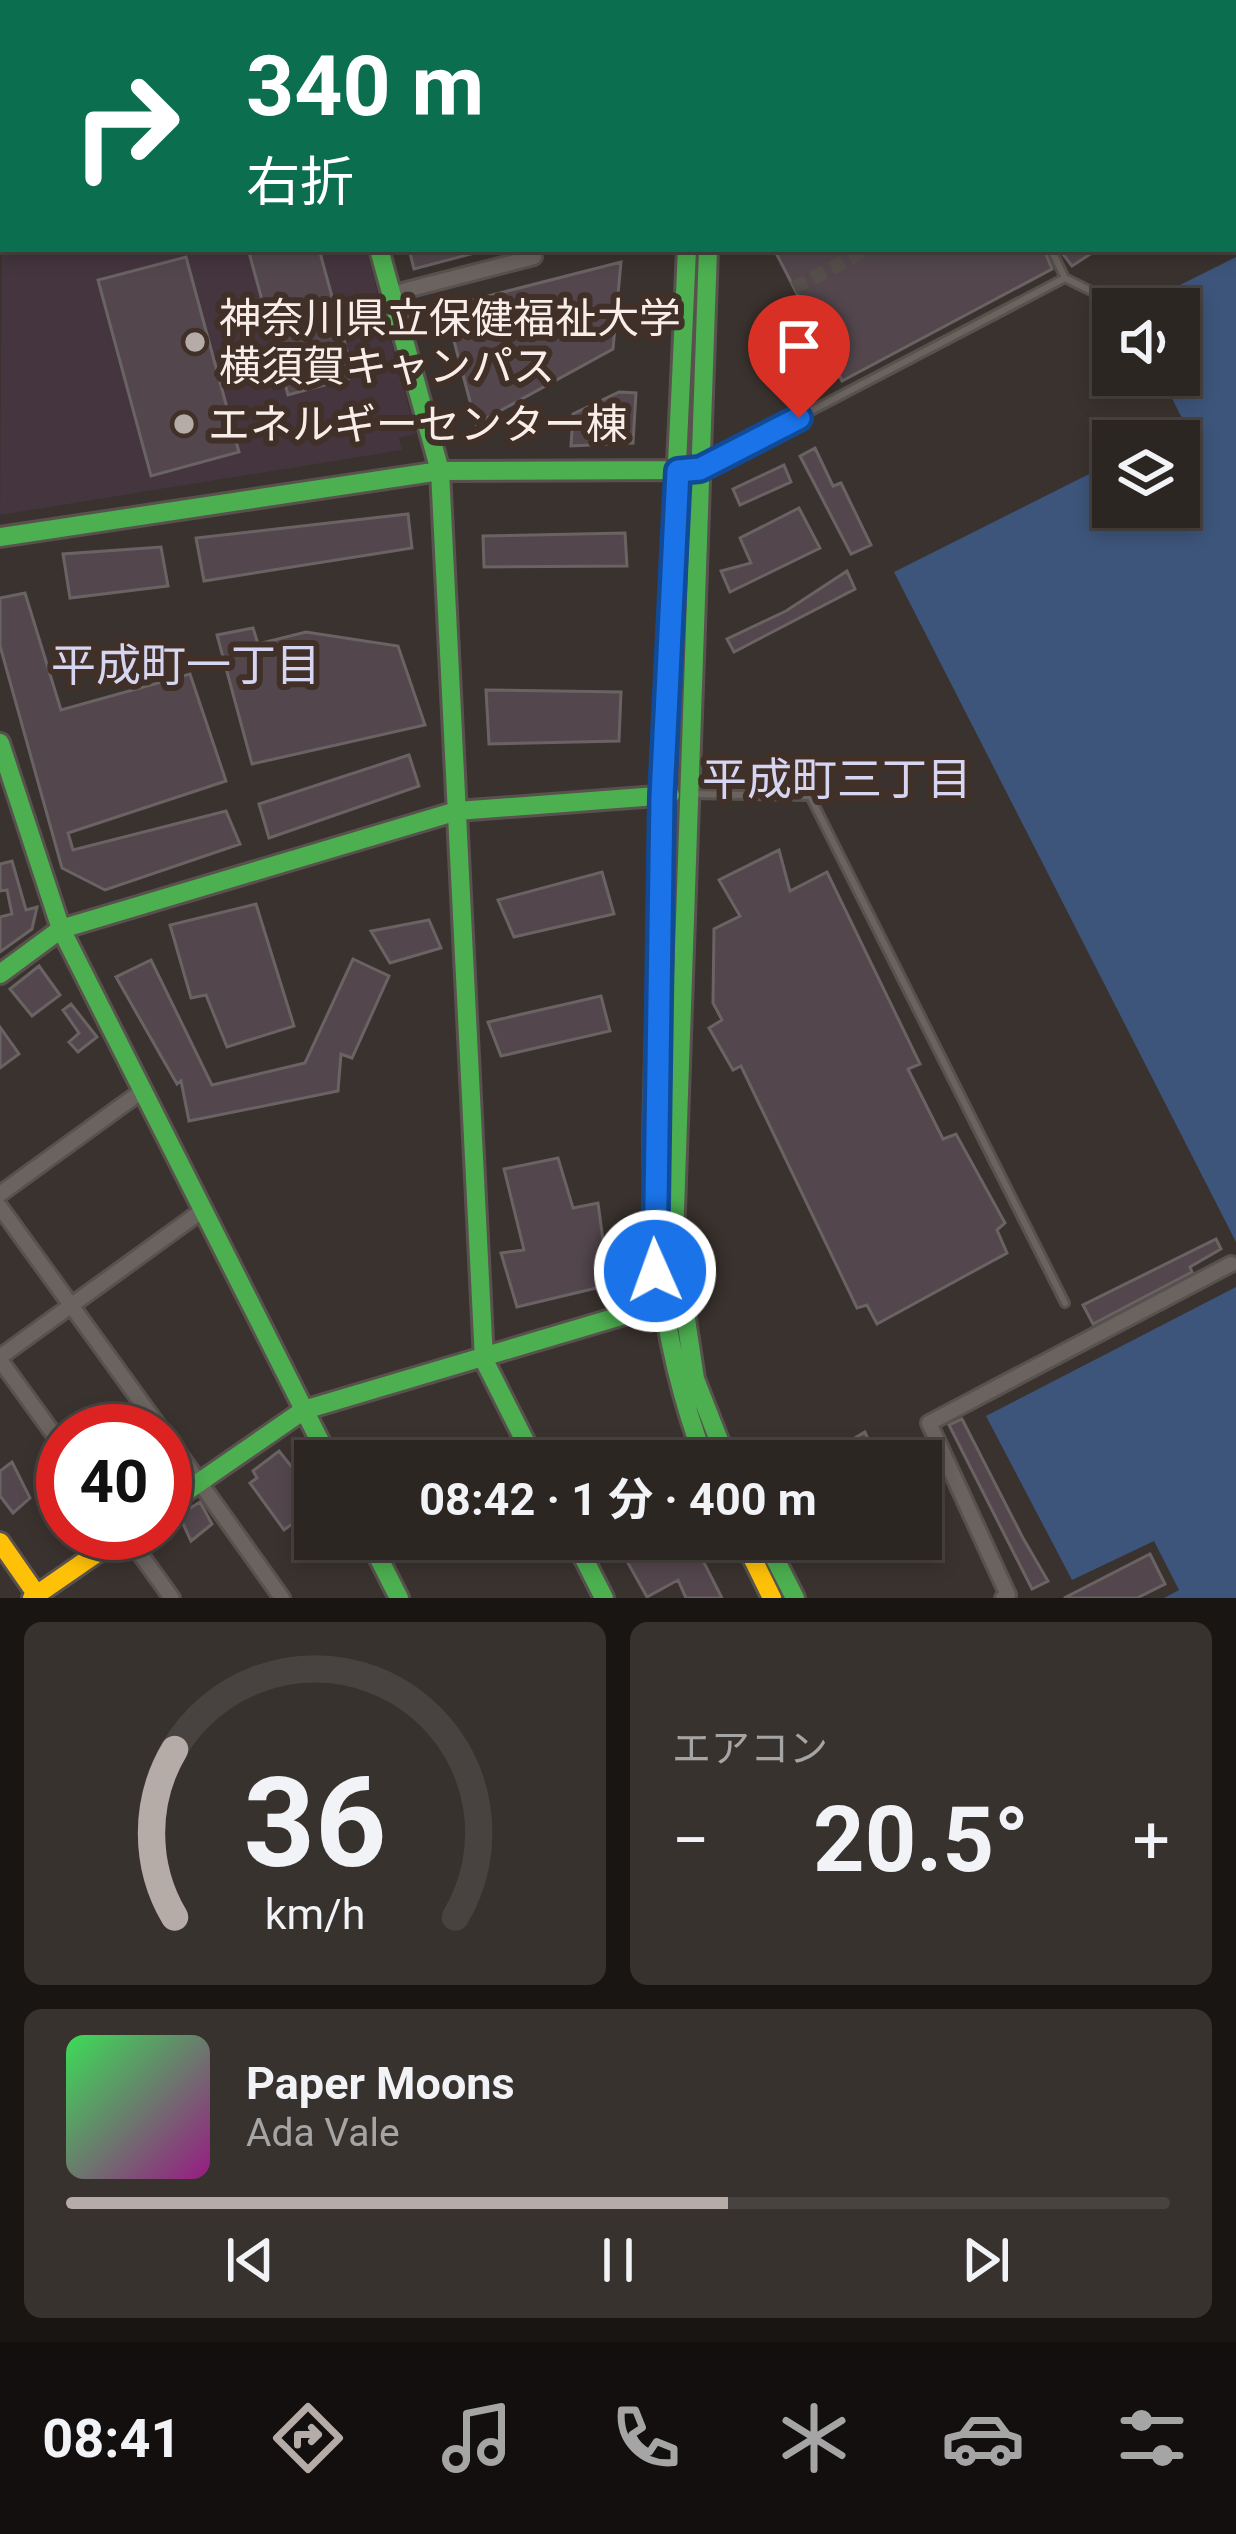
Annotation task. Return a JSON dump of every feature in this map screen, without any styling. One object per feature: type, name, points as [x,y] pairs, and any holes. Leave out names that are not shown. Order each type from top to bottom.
[{"type":"main road","points":[[380,252],[440,471],[484,1360],[524,1440]]},
{"type":"main road","points":[[687,252],[662,796],[652,1236],[658,1305],[676,1381],[697,1440]]},
{"type":"main road","points":[[708,252],[674,1239],[695,1379],[719,1440]]},
{"type":"main road","points":[[0,537],[440,471],[700,469]]},
{"type":"main road","points":[[0,743],[61,929],[319,1440]]},
{"type":"main road","points":[[0,974],[61,929],[457,811],[687,794]]},
{"type":"main road","points":[[192,1487],[304,1410],[658,1305]]},
{"type":"main road","points":[[0,1543],[32,1597]]},
{"type":"main road","points":[[32,1597],[86,1560]]},
{"type":"main road","points":[[380,1560],[399,1598]]},
{"type":"main road","points":[[585,1560],[604,1598]]},
{"type":"main road","points":[[753,1560],[772,1598]]},
{"type":"main road","points":[[776,1560],[795,1598]]},
{"type":"main road","points":[[0,1570],[32,1597]]},
{"type":"street","points":[[391,294],[534,256],[533,252]]},
{"type":"street","points":[[0,1194],[142,1091]]},
{"type":"street","points":[[0,1207],[143,1404]]},
{"type":"street","points":[[36,1409],[0,1359],[202,1210]]},
{"type":"street","points":[[1007,1597],[929,1423],[1231,1264]]},
{"type":"street","points":[[192,1471],[282,1598]]},
{"type":"street","points":[[145,1560],[172,1598]]},
{"type":"lane","points":[[1052,252],[1065,278],[1092,292]]},
{"type":"lane","points":[[700,469],[1065,278]]},
{"type":"lane","points":[[687,794],[810,796],[1065,1303]]},
{"type":"shaded area","name":"神奈川県立保健福祉大学 横須賀キャンパス","points":[[2,252],[367,252],[416,434],[399,438],[402,450],[0,515]]},
{"type":"water","points":[[1236,257],[1236,1242],[894,572],[1092,473],[1092,528],[1200,528],[1200,420],[1183,420],[1171,396],[1200,396],[1200,288],[1174,288]]},
{"type":"water","points":[[1236,1287],[1236,1598],[1164,1598],[1179,1590],[1154,1541],[1072,1580],[986,1416]]},
{"type":"building","points":[[249,252],[320,252],[354,377],[288,395]]},
{"type":"building","points":[[410,252],[471,252],[471,254],[414,269]]},
{"type":"building","points":[[776,252],[1045,252],[1052,269],[842,381]]},
{"type":"building","points":[[1061,252],[1093,252],[1072,266]]},
{"type":"building","points":[[186,257],[239,452],[151,476],[98,280]]},
{"type":"building","points":[[621,262],[613,349],[476,424],[445,307]]},
{"type":"building","points":[[619,392],[636,393],[633,443],[571,446],[573,414]]},
{"type":"building","points":[[815,448],[833,486],[841,483],[871,545],[851,554],[800,456]]},
{"type":"building","points":[[784,465],[791,482],[740,505],[733,489]]},
{"type":"building","points":[[799,508],[820,548],[730,592],[721,571],[751,563],[740,538]]},
{"type":"building","points":[[408,514],[412,548],[204,581],[196,538]]},
{"type":"building","points":[[625,533],[627,566],[484,567],[483,536]]},
{"type":"building","points":[[161,547],[168,586],[70,598],[63,554]]},
{"type":"building","points":[[847,571],[855,589],[734,652],[727,639],[786,611]]},
{"type":"building","points":[[25,593],[61,710],[190,674],[226,781],[68,833],[73,850],[226,811],[240,844],[105,890],[62,868],[0,646],[0,598]]},
{"type":"building","points":[[253,628],[258,644],[306,632],[398,646],[425,725],[252,764],[217,635]]},
{"type":"building","points":[[486,690],[621,692],[619,741],[489,744]]},
{"type":"building","points":[[409,755],[419,786],[269,838],[259,804]]},
{"type":"building","points":[[779,850],[790,891],[827,872],[920,1064],[908,1069],[943,1139],[956,1134],[1005,1223],[997,1230],[1007,1253],[877,1324],[867,1305],[857,1308],[741,1066],[733,1070],[709,1028],[722,1020],[713,1003],[714,929],[740,916],[719,880]]},
{"type":"building","points":[[12,861],[26,910],[37,907],[32,929],[0,952],[0,917],[12,914],[7,890],[0,891],[0,864]]},
{"type":"building","points":[[602,872],[614,914],[514,937],[498,900]]},
{"type":"building","points":[[256,904],[294,1026],[227,1047],[206,995],[191,998],[170,925]]},
{"type":"building","points":[[429,920],[441,948],[390,963],[371,931]]},
{"type":"building","points":[[353,959],[389,976],[352,1058],[341,1054],[338,1091],[189,1121],[181,1081],[177,1084],[116,977],[151,960],[212,1085],[305,1063]]},
{"type":"building","points":[[39,966],[60,995],[32,1016],[10,989]]},
{"type":"building","points":[[601,996],[610,1031],[501,1056],[488,1022]]},
{"type":"building","points":[[71,1004],[97,1037],[78,1052],[69,1042],[79,1033],[63,1010]]},
{"type":"building","points":[[0,1027],[19,1054],[0,1068]]},
{"type":"building","points":[[558,1158],[573,1208],[598,1203],[609,1285],[517,1307],[501,1253],[524,1250],[504,1169]]},
{"type":"building","points":[[1216,1239],[1221,1249],[1190,1267],[1192,1272],[1093,1324],[1083,1305]]},
{"type":"building","points":[[962,1419],[1048,1581],[1032,1589],[949,1425]]},
{"type":"building","points":[[279,1451],[294,1470],[294,1523],[284,1530],[250,1483],[257,1478],[253,1471]]},
{"type":"building","points":[[12,1462],[30,1498],[13,1513],[0,1496],[0,1471]]},
{"type":"building","points":[[200,1502],[212,1524],[192,1540],[192,1507]]},
{"type":"building","points":[[1150,1554],[1165,1584],[1137,1598],[1064,1598]]},
{"type":"building","points":[[626,1560],[703,1560],[722,1598],[686,1598],[678,1580],[647,1597]]},
{"type":"tunnel","points":[[794,288],[862,252]]},
{"type":"traffic: fast","points":[[380,252],[440,471],[484,1360],[524,1440]]},
{"type":"traffic: fast","points":[[687,252],[653,1134],[654,1199],[668,1328],[698,1440]]},
{"type":"traffic: fast","points":[[708,252],[674,1239],[695,1379],[719,1440]]},
{"type":"traffic: fast","points":[[0,537],[440,471],[686,470]]},
{"type":"traffic: fast","points":[[0,743],[61,929],[319,1440]]},
{"type":"traffic: fast","points":[[0,974],[61,929],[457,811],[670,795]]},
{"type":"traffic: fast","points":[[192,1487],[304,1410],[658,1305]]},
{"type":"traffic: fast","points":[[380,1560],[399,1598]]},
{"type":"traffic: fast","points":[[585,1560],[604,1598]]},
{"type":"traffic: fast","points":[[776,1560],[795,1598]]},
{"type":"traffic: slow","points":[[0,1542],[39,1598]]},
{"type":"traffic: slow","points":[[32,1598],[87,1560]]},
{"type":"traffic: slow","points":[[753,1560],[772,1598]]},
{"type":"place","name":"神奈川県立保健福祉大学 横須賀キャンパス","points":[[195,342]]},
{"type":"place","name":"エネルギーセンター棟","points":[[184,424]]},
{"type":"district","name":"平成町一丁目","points":[[186,665]]},
{"type":"district","name":"平成町三丁目","points":[[837,779]]},
{"type":"route","points":[[655,1271],[662,796],[678,471],[700,469],[799,418]]}]
